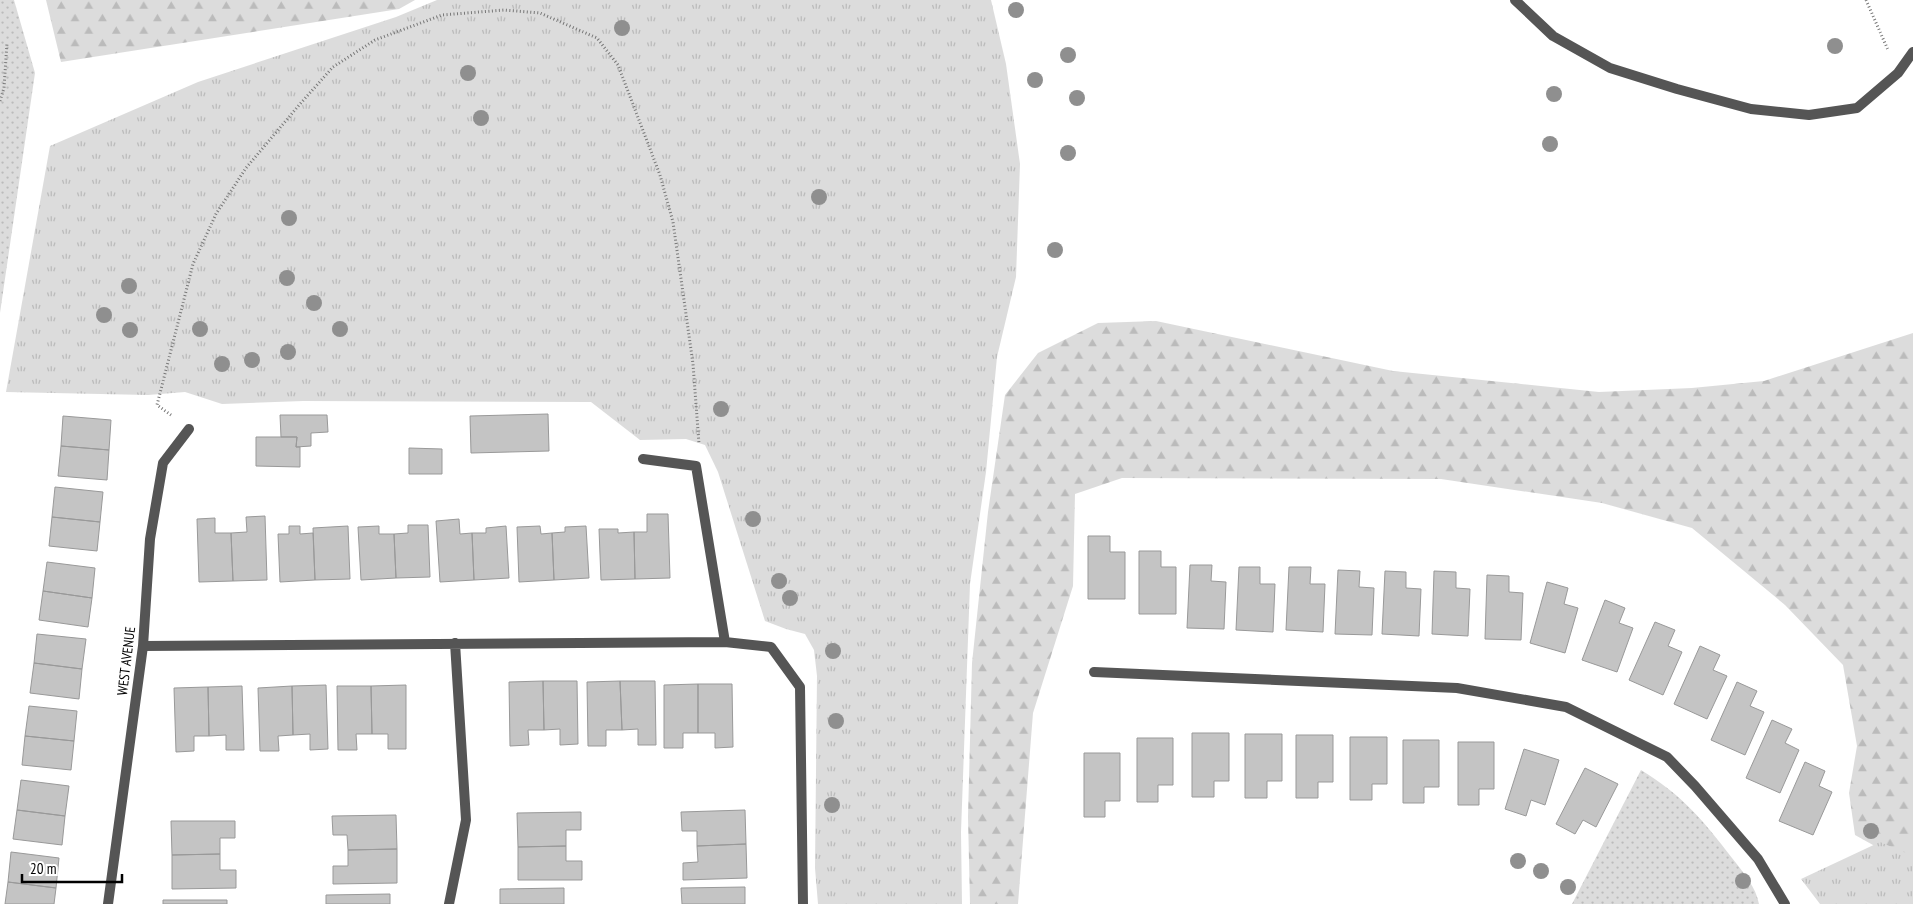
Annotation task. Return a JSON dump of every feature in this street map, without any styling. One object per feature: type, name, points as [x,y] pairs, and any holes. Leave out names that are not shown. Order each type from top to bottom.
[{"type":"street","points":[[1515,0],[1553,36],[1610,68],[1751,109],[1809,115],[1857,108],[1898,72],[1913,52]]},
{"type":"street","name":"WEST AVENUE","points":[[108,904],[142,646],[150,539],[163,463],[189,429]]},
{"type":"street","points":[[643,459],[696,466],[725,642]]},
{"type":"street","points":[[142,646],[725,642],[771,647],[800,687],[803,904]]},
{"type":"street","points":[[450,904],[466,820],[455,643]]},
{"type":"street","points":[[1094,672],[1457,688],[1566,706],[1667,757],[1695,786],[1758,859],[1785,904]]},
{"type":"path","points":[[1866,0],[1898,72]]},
{"type":"path","points":[[189,429],[157,405],[193,264],[216,214],[246,168],[333,68],[376,40],[442,15],[504,10],[540,13],[597,38],[618,65],[660,175],[673,222],[693,364],[699,439],[696,466]]},
{"type":"path","points":[[0,101],[4,88],[6,44]]},
{"type":"green space","points":[[0,0],[14,0],[35,73],[0,313]]},
{"type":"green space","points":[[46,0],[415,0],[399,9],[61,62]]},
{"type":"green space","points":[[437,0],[991,0],[1006,64],[1020,164],[1016,277],[997,357],[986,472],[970,584],[961,832],[962,904],[818,904],[815,868],[817,676],[814,650],[805,634],[765,621],[718,472],[705,445],[686,439],[640,440],[591,402],[303,401],[222,404],[185,392],[148,395],[6,392],[50,146],[198,82],[396,17]]},
{"type":"green space","points":[[1156,321],[1393,371],[1599,392],[1692,388],[1764,381],[1913,333],[1913,859],[1900,860],[1855,835],[1849,793],[1857,746],[1843,665],[1785,605],[1692,528],[1602,503],[1441,479],[1122,478],[1075,494],[1073,586],[1033,713],[1018,904],[970,904],[968,817],[972,663],[988,512],[1005,395],[1038,353],[1098,323]]},
{"type":"green space","points":[[1641,770],[1680,799],[1701,820],[1749,880],[1759,904],[1572,904]]},
{"type":"green space","points":[[1880,842],[1913,856],[1913,904],[1820,904],[1801,879]]},
{"type":"building","points":[[548,414],[549,451],[471,453],[470,416]]},
{"type":"building","points":[[280,415],[327,415],[328,432],[311,433],[311,446],[296,447],[297,437],[281,437]]},
{"type":"building","points":[[63,416],[111,420],[109,450],[61,446]]},
{"type":"building","points":[[256,437],[297,437],[296,447],[300,447],[300,467],[256,466]]},
{"type":"building","points":[[61,446],[109,450],[107,480],[58,476]]},
{"type":"building","points":[[409,448],[442,449],[442,474],[409,474]]},
{"type":"building","points":[[55,487],[103,492],[100,522],[52,517]]},
{"type":"building","points":[[647,514],[668,514],[670,578],[635,579],[634,532],[647,532]]},
{"type":"building","points":[[265,516],[267,580],[233,581],[231,533],[247,532],[246,517]]},
{"type":"building","points":[[52,517],[100,522],[97,551],[49,546]]},
{"type":"building","points":[[215,518],[215,533],[231,533],[233,581],[199,582],[197,519]]},
{"type":"building","points":[[459,519],[460,534],[472,533],[474,580],[440,582],[436,521]]},
{"type":"building","points":[[408,525],[428,525],[430,577],[396,578],[394,534],[408,533]]},
{"type":"building","points":[[289,526],[300,526],[300,534],[313,533],[315,580],[280,582],[278,534],[289,534]]},
{"type":"building","points":[[348,526],[350,579],[315,580],[313,528]]},
{"type":"building","points":[[379,526],[379,534],[394,534],[396,578],[361,580],[358,527]]},
{"type":"building","points":[[506,526],[509,578],[474,580],[472,533],[486,533],[486,528]]},
{"type":"building","points":[[540,526],[541,534],[552,533],[554,580],[519,582],[517,527]]},
{"type":"building","points":[[586,526],[589,578],[554,580],[552,533],[565,532],[565,527]]},
{"type":"building","points":[[599,529],[618,529],[618,533],[634,532],[635,579],[601,580]]},
{"type":"building","points":[[1088,536],[1110,536],[1110,552],[1125,552],[1125,599],[1088,599]]},
{"type":"building","points":[[1139,551],[1161,551],[1161,567],[1176,567],[1176,614],[1139,614]]},
{"type":"building","points":[[47,562],[95,568],[92,598],[43,591]]},
{"type":"building","points":[[1190,565],[1212,565],[1211,581],[1226,582],[1224,629],[1187,628]]},
{"type":"building","points":[[1239,567],[1260,567],[1260,584],[1275,584],[1273,632],[1236,630]]},
{"type":"building","points":[[1289,567],[1311,567],[1310,584],[1325,584],[1323,632],[1286,630]]},
{"type":"building","points":[[1338,570],[1360,571],[1359,587],[1374,588],[1372,635],[1335,634]]},
{"type":"building","points":[[1385,571],[1406,572],[1406,588],[1421,589],[1419,636],[1382,634]]},
{"type":"building","points":[[1434,571],[1456,572],[1456,588],[1470,589],[1468,636],[1432,634]]},
{"type":"building","points":[[1487,575],[1509,576],[1509,592],[1523,593],[1521,640],[1485,639]]},
{"type":"building","points":[[1547,582],[1568,588],[1564,604],[1578,608],[1565,653],[1530,643]]},
{"type":"building","points":[[43,591],[92,598],[88,627],[39,620]]},
{"type":"building","points":[[1605,600],[1625,608],[1619,623],[1633,628],[1617,672],[1582,660]]},
{"type":"building","points":[[1655,622],[1675,630],[1668,646],[1682,652],[1663,695],[1629,680]]},
{"type":"building","points":[[37,634],[86,639],[82,669],[34,663]]},
{"type":"building","points":[[1700,646],[1720,655],[1713,670],[1727,676],[1707,719],[1674,704]]},
{"type":"building","points":[[34,663],[82,669],[79,699],[30,693]]},
{"type":"building","points":[[543,681],[577,681],[578,744],[560,745],[560,729],[544,730]]},
{"type":"building","points":[[543,681],[544,730],[528,730],[529,745],[510,746],[509,682]]},
{"type":"building","points":[[620,681],[655,681],[656,745],[638,745],[638,729],[622,730]]},
{"type":"building","points":[[620,681],[622,730],[606,730],[606,746],[588,746],[587,682]]},
{"type":"building","points":[[1737,682],[1757,691],[1750,706],[1764,712],[1745,755],[1711,740]]},
{"type":"building","points":[[698,684],[732,684],[733,747],[715,748],[715,733],[698,733]]},
{"type":"building","points":[[698,684],[698,733],[683,733],[683,748],[664,748],[664,685]]},
{"type":"building","points":[[326,685],[328,749],[310,750],[310,734],[293,735],[292,686]]},
{"type":"building","points":[[406,685],[406,749],[388,749],[388,734],[372,734],[371,686]]},
{"type":"building","points":[[242,686],[244,750],[226,750],[226,735],[209,736],[208,687]]},
{"type":"building","points":[[292,686],[293,735],[278,736],[279,751],[260,751],[258,688]]},
{"type":"building","points":[[337,686],[371,686],[372,734],[356,734],[357,750],[338,750]]},
{"type":"building","points":[[208,687],[209,736],[194,736],[194,751],[176,752],[174,688]]},
{"type":"building","points":[[29,706],[77,711],[74,741],[25,736]]},
{"type":"building","points":[[1772,720],[1792,729],[1785,743],[1799,750],[1780,793],[1746,778]]},
{"type":"building","points":[[1192,733],[1229,733],[1229,781],[1214,781],[1214,797],[1192,797]]},
{"type":"building","points":[[1245,734],[1282,734],[1282,781],[1267,781],[1267,798],[1245,798]]},
{"type":"building","points":[[1296,735],[1333,735],[1333,782],[1318,782],[1318,798],[1296,798]]},
{"type":"building","points":[[25,736],[74,741],[71,770],[22,765]]},
{"type":"building","points":[[1350,737],[1387,737],[1387,784],[1372,784],[1372,800],[1350,800]]},
{"type":"building","points":[[1137,738],[1173,738],[1173,785],[1158,785],[1158,802],[1137,802]]},
{"type":"building","points":[[1403,740],[1439,740],[1439,787],[1424,787],[1424,803],[1403,803]]},
{"type":"building","points":[[1458,742],[1494,742],[1494,789],[1479,789],[1479,805],[1458,805]]},
{"type":"building","points":[[1524,749],[1559,760],[1545,805],[1531,800],[1526,816],[1505,809]]},
{"type":"building","points":[[1084,753],[1120,753],[1120,801],[1105,801],[1105,817],[1084,817]]},
{"type":"building","points":[[1805,762],[1825,771],[1819,786],[1832,792],[1813,835],[1779,821]]},
{"type":"building","points":[[1585,768],[1618,784],[1596,827],[1583,820],[1575,834],[1556,824]]},
{"type":"building","points":[[21,780],[69,786],[65,816],[17,810]]},
{"type":"building","points":[[17,810],[65,816],[62,845],[13,839]]},
{"type":"building","points":[[745,810],[746,844],[697,846],[697,831],[682,831],[681,812]]},
{"type":"building","points":[[581,812],[581,830],[566,830],[566,846],[518,847],[517,813]]},
{"type":"building","points":[[396,815],[397,849],[348,850],[347,835],[333,835],[332,816]]},
{"type":"building","points":[[171,821],[235,821],[235,838],[220,838],[220,854],[172,855]]},
{"type":"building","points":[[746,844],[747,878],[683,880],[683,863],[698,862],[697,846]]},
{"type":"building","points":[[566,846],[566,861],[582,861],[582,880],[518,880],[518,847]]},
{"type":"building","points":[[397,849],[397,883],[333,884],[333,866],[348,866],[348,850]]},
{"type":"building","points":[[11,852],[59,858],[56,888],[8,882]]},
{"type":"building","points":[[220,854],[220,870],[236,870],[236,888],[172,889],[172,855]]},
{"type":"building","points":[[8,882],[56,888],[54,904],[5,904]]},
{"type":"building","points":[[745,887],[745,904],[682,904],[681,888]]},
{"type":"building","points":[[564,888],[564,904],[500,904],[500,889]]},
{"type":"building","points":[[390,894],[390,904],[326,904],[326,895]]},
{"type":"building","points":[[163,900],[227,900],[227,904],[163,904]]}]
